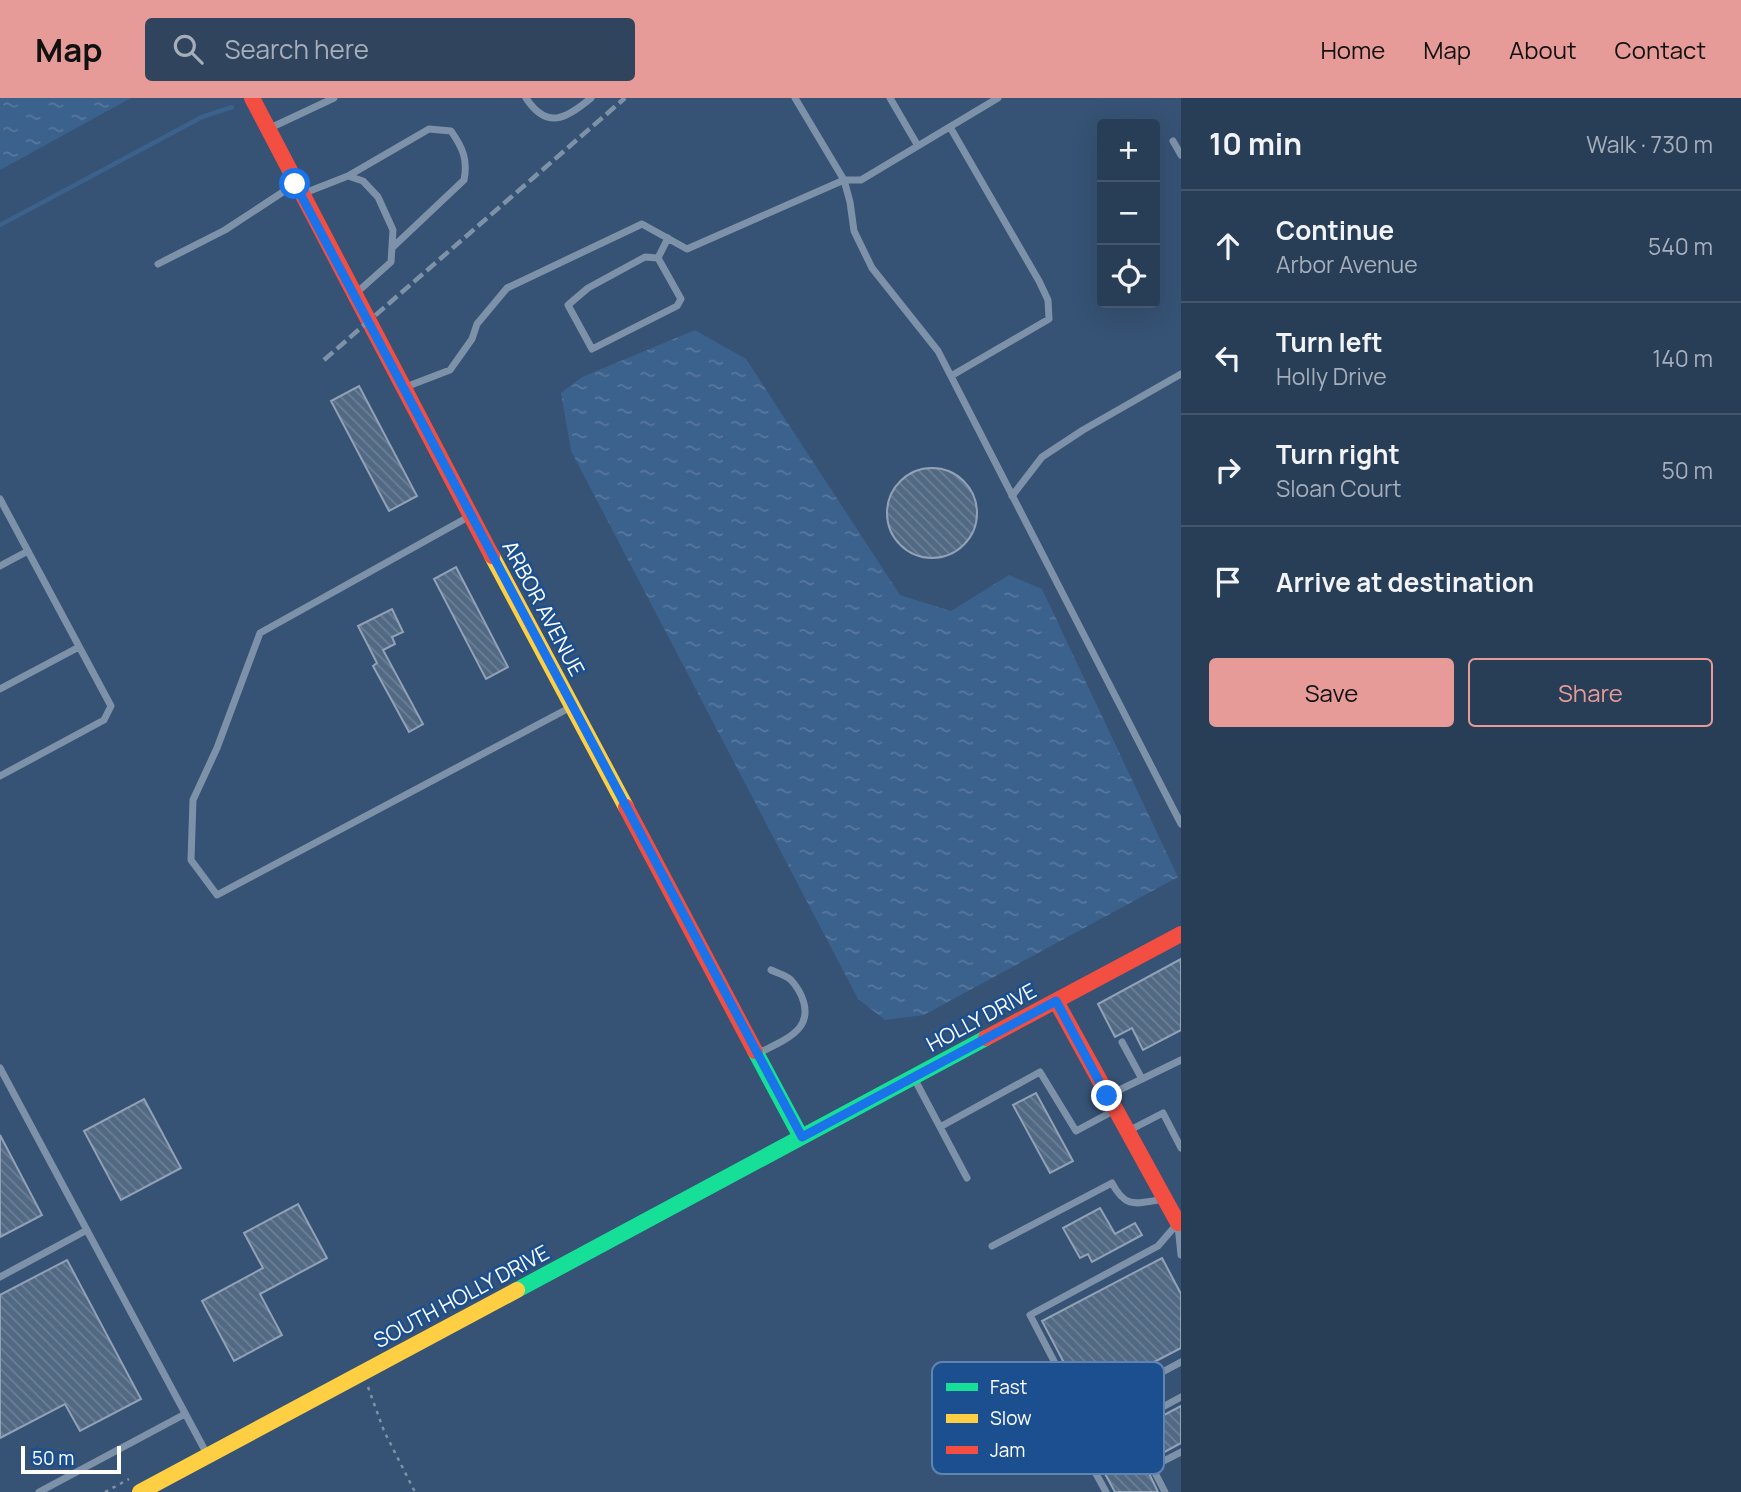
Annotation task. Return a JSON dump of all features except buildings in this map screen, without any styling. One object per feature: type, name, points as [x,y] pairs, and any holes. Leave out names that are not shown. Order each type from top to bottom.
[{"type":"street","name":"ARBOR AVENUE","points":[[252,98],[354,296],[802,1137]]},
{"type":"street","name":"HOLLY DRIVE","points":[[802,1137],[1181,934]]},
{"type":"street","points":[[1056,1001],[1179,1223]]},
{"type":"street","name":"SOUTH HOLLY DRIVE","points":[[140,1492],[802,1137]]},
{"type":"lane","points":[[526,98],[534,110],[547,117],[560,118],[572,114],[591,98]]},
{"type":"lane","points":[[794,98],[844,180],[854,232],[872,268],[938,351],[1181,824]]},
{"type":"lane","points":[[890,98],[918,146]]},
{"type":"lane","points":[[403,388],[450,370],[472,339],[477,324],[507,288],[642,224],[687,249],[844,180],[861,180],[998,98]]},
{"type":"lane","points":[[268,129],[330,99]]},
{"type":"lane","points":[[950,127],[1039,281],[1048,300],[1049,320],[951,376]]},
{"type":"lane","points":[[158,264],[298,189],[348,176],[429,129],[451,131],[463,149],[466,168],[464,180],[393,247]]},
{"type":"lane","points":[[1173,141],[1181,155]]},
{"type":"lane","points":[[348,176],[363,181],[378,197],[393,230],[391,262],[354,296]]},
{"type":"lane","points":[[658,258],[668,238]]},
{"type":"lane","points":[[645,257],[658,258],[681,299],[677,306],[592,349],[568,305],[588,288],[645,257]]},
{"type":"lane","points":[[1012,496],[1042,457],[1083,430],[1181,374]]},
{"type":"lane","points":[[0,499],[111,706],[104,720],[0,776]]},
{"type":"lane","points":[[471,515],[260,633],[217,748],[193,800],[191,860],[217,895],[572,706]]},
{"type":"lane","points":[[0,566],[28,551]]},
{"type":"lane","points":[[0,689],[79,647]]},
{"type":"lane","points":[[757,1054],[801,1026],[806,1009],[801,994],[789,978],[771,970]]},
{"type":"lane","points":[[1122,1042],[1142,1079]]},
{"type":"lane","points":[[940,1127],[1040,1072],[1076,1131],[1142,1079],[1181,1059]]},
{"type":"lane","points":[[0,1068],[208,1456]]},
{"type":"lane","points":[[914,1077],[967,1178]]},
{"type":"lane","points":[[1128,1132],[1163,1113],[1181,1148]]},
{"type":"lane","points":[[992,1246],[1112,1184],[1120,1198],[1131,1204],[1165,1199]]},
{"type":"lane","points":[[1181,1205],[1181,1255]]},
{"type":"lane","points":[[1054,1362],[1030,1315],[1158,1246],[1179,1223]]},
{"type":"lane","points":[[0,1277],[87,1230]]},
{"type":"lane","points":[[1164,1371],[1181,1362]]},
{"type":"lane","points":[[1164,1407],[1181,1398]]},
{"type":"lane","points":[[39,1492],[185,1414]]},
{"type":"lane","points":[[1164,1461],[1181,1452]]},
{"type":"lane","points":[[1096,1474],[1106,1492]]},
{"type":"lane","points":[[1156,1474],[1165,1492]]},
{"type":"path","points":[[361,1373],[373,1396],[384,1432],[415,1492]]},
{"type":"water","points":[[0,98],[131,98],[0,170]]},
{"type":"water","points":[[695,330],[746,359],[900,595],[951,611],[1009,575],[1042,589],[1178,877],[924,1015],[885,1020],[858,999],[571,451],[561,393],[582,377]]},
{"type":"waterway","points":[[0,225],[202,117],[232,107]]},
{"type":"railway","points":[[324,360],[625,98]]},
{"type":"traffic: fast","points":[[517,1290],[986,1038]]},
{"type":"traffic: fast","points":[[755,1051],[801,1137]]},
{"type":"traffic: slow","points":[[492,556],[626,807]]},
{"type":"traffic: slow","points":[[140,1492],[517,1290]]},
{"type":"traffic: jam","points":[[252,98],[492,556]]},
{"type":"traffic: jam","points":[[626,807],[755,1051]]},
{"type":"traffic: jam","points":[[986,1038],[1181,934]]},
{"type":"traffic: jam","points":[[1056,1001],[1178,1223]]},
{"type":"route","points":[[295,184],[802,1137],[1056,1001],[1107,1096]]}]
